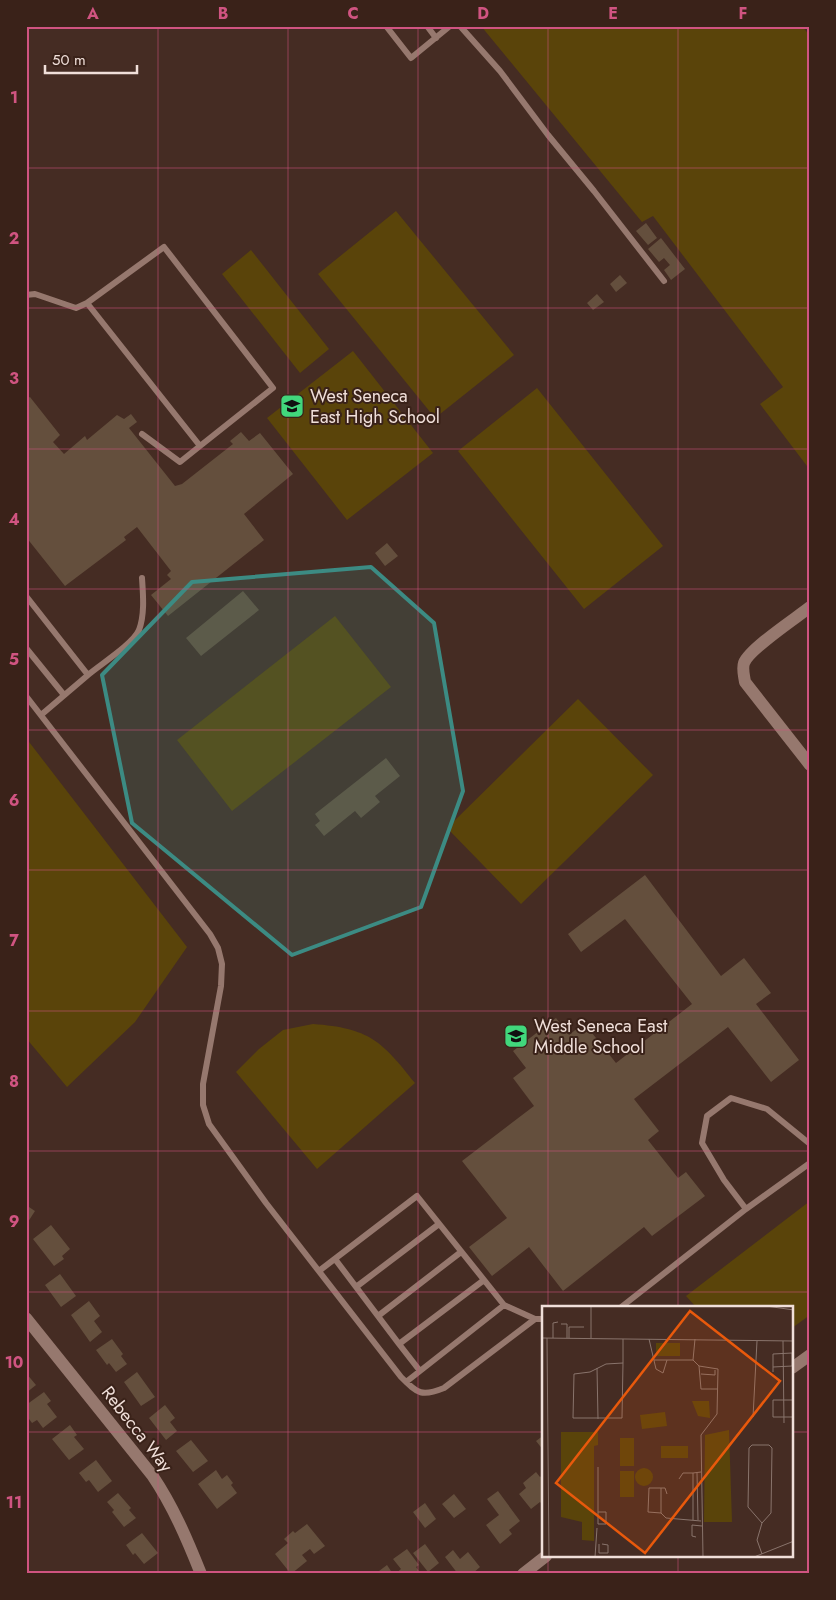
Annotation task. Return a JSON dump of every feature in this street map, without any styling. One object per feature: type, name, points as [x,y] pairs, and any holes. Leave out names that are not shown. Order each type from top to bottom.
[{"type":"street","points":[[810,607],[750,653],[744,664],[743,674],[746,682],[810,765]]},
{"type":"street","name":"Rebecca Way","points":[[26,1318],[152,1475],[179,1520],[201,1574]]},
{"type":"street","points":[[794,1367],[810,1355]]},
{"type":"street","points":[[523,1574],[543,1558]]},
{"type":"lane","points":[[386,26],[411,58],[450,26]]},
{"type":"lane","points":[[427,26],[436,38]]},
{"type":"lane","points":[[460,26],[500,70],[548,135],[664,281]]},
{"type":"lane","points":[[26,295],[35,294],[76,308],[87,303],[164,247],[273,388],[180,462],[142,434]]},
{"type":"lane","points":[[87,303],[200,446]]},
{"type":"lane","points":[[41,714],[132,640],[139,630],[143,610],[142,578]]},
{"type":"lane","points":[[26,596],[88,675]]},
{"type":"lane","points":[[26,648],[64,695]]},
{"type":"lane","points":[[26,696],[210,934],[218,948],[222,964],[221,986],[202,1084],[202,1105],[209,1124],[266,1203],[406,1382],[414,1390],[422,1394],[444,1388],[535,1319]]},
{"type":"lane","points":[[746,1209],[724,1180],[702,1143],[707,1116],[731,1098],[767,1109],[810,1144]]},
{"type":"lane","points":[[623,1306],[746,1209],[810,1163]]},
{"type":"lane","points":[[319,1271],[417,1196],[504,1305],[535,1319],[542,1319]]},
{"type":"lane","points":[[356,1287],[439,1224]]},
{"type":"lane","points":[[378,1316],[462,1252]]},
{"type":"lane","points":[[335,1259],[420,1371]]},
{"type":"lane","points":[[399,1344],[484,1280]]},
{"type":"lane","points":[[406,1382],[504,1305]]},
{"type":"highlighted area","points":[[371,567],[434,623],[463,791],[421,907],[292,955],[132,823],[102,675],[192,582]]},
{"type":"shaded area","points":[[481,26],[802,26],[810,36],[810,470],[760,404],[783,387],[653,216],[642,222]]},
{"type":"shaded area","points":[[396,211],[514,355],[435,418],[318,274]]},
{"type":"shaded area","points":[[251,250],[329,349],[300,373],[222,274]]},
{"type":"shaded area","points":[[353,351],[433,453],[347,520],[267,418]]},
{"type":"shaded area","points":[[537,388],[663,546],[584,609],[458,451]]},
{"type":"shaded area","points":[[335,616],[391,687],[232,811],[177,740]]},
{"type":"shaded area","points":[[578,699],[653,775],[521,904],[447,828]]},
{"type":"shaded area","points":[[26,738],[187,947],[135,1022],[67,1087],[26,1038]]},
{"type":"shaded area","points":[[313,1024],[348,1029],[373,1039],[393,1057],[415,1083],[317,1169],[236,1072],[259,1049],[283,1030]]},
{"type":"shaded area","points":[[810,1201],[810,1315],[794,1327],[794,1306],[695,1306],[686,1296]]},
{"type":"building","points":[[646,223],[657,238],[648,245],[636,231]]},
{"type":"building","points":[[661,238],[685,269],[671,280],[664,270],[670,265],[664,258],[659,262],[648,249]]},
{"type":"building","points":[[620,275],[627,283],[616,292],[610,284]]},
{"type":"building","points":[[597,294],[604,302],[593,310],[587,303]]},
{"type":"building","points":[[30,397],[60,435],[53,442],[64,454],[85,436],[87,440],[117,415],[124,419],[131,414],[137,422],[129,428],[175,486],[182,484],[233,444],[230,441],[241,432],[249,441],[260,433],[293,474],[244,514],[264,540],[168,616],[151,595],[171,579],[167,575],[171,571],[137,527],[124,537],[126,540],[65,586],[26,537],[26,399]]},
{"type":"building","points":[[387,543],[398,556],[385,566],[375,553]]},
{"type":"building","points":[[243,591],[259,610],[201,656],[186,638]]},
{"type":"building","points":[[386,758],[400,776],[375,796],[380,802],[361,818],[355,811],[324,836],[315,825],[320,821],[315,814]]},
{"type":"building","points":[[645,875],[721,976],[744,958],[771,993],[756,1004],[799,1060],[771,1082],[728,1027],[634,1099],[659,1131],[648,1140],[678,1178],[686,1172],[705,1196],[652,1236],[644,1227],[563,1291],[529,1247],[492,1276],[469,1247],[507,1218],[462,1161],[534,1106],[513,1078],[526,1068],[513,1051],[556,1018],[569,1035],[584,1023],[616,1063],[692,1004],[625,919],[581,952],[568,934]]},
{"type":"building","points":[[26,1205],[35,1211],[26,1225]]},
{"type":"building","points":[[51,1225],[70,1249],[62,1256],[64,1259],[54,1266],[33,1239]]},
{"type":"building","points":[[60,1274],[76,1296],[61,1307],[45,1285]]},
{"type":"building","points":[[89,1301],[100,1316],[94,1321],[102,1332],[90,1342],[71,1315]]},
{"type":"building","points":[[112,1339],[123,1354],[121,1356],[127,1364],[116,1372],[109,1363],[107,1365],[96,1350]]},
{"type":"building","points":[[137,1372],[155,1397],[141,1406],[124,1382]]},
{"type":"building","points":[[26,1373],[36,1385],[26,1393]]},
{"type":"building","points":[[44,1392],[51,1401],[47,1404],[57,1417],[43,1428],[37,1420],[32,1423],[26,1415],[26,1405]]},
{"type":"building","points":[[165,1405],[175,1418],[170,1422],[177,1431],[166,1440],[149,1418]]},
{"type":"building","points":[[70,1425],[77,1435],[74,1437],[84,1449],[69,1460],[52,1439]]},
{"type":"building","points":[[542,1436],[542,1448],[536,1441]]},
{"type":"building","points":[[191,1440],[208,1461],[193,1472],[176,1451]]},
{"type":"building","points":[[96,1460],[112,1481],[98,1492],[89,1480],[86,1482],[79,1473]]},
{"type":"building","points":[[216,1470],[222,1479],[227,1475],[237,1493],[217,1509],[198,1484]]},
{"type":"building","points":[[536,1472],[540,1477],[542,1476],[542,1504],[540,1502],[531,1509],[519,1494],[526,1488],[523,1483]]},
{"type":"building","points":[[498,1491],[520,1521],[509,1530],[512,1534],[500,1544],[486,1525],[499,1515],[487,1499]]},
{"type":"building","points":[[118,1493],[131,1508],[129,1510],[136,1518],[124,1527],[107,1502]]},
{"type":"building","points":[[454,1494],[466,1509],[454,1518],[442,1504]]},
{"type":"building","points":[[425,1503],[436,1519],[425,1528],[413,1512]]},
{"type":"building","points":[[307,1524],[325,1546],[314,1554],[310,1549],[302,1555],[307,1561],[291,1574],[275,1554],[288,1543],[284,1539],[293,1531],[295,1533]]},
{"type":"building","points":[[142,1533],[158,1553],[144,1564],[135,1553],[133,1555],[126,1545]]},
{"type":"building","points":[[425,1544],[439,1563],[428,1572],[413,1553]]},
{"type":"building","points":[[407,1549],[419,1565],[416,1567],[421,1574],[395,1574],[401,1569],[393,1559]]},
{"type":"building","points":[[453,1550],[460,1559],[468,1552],[480,1567],[472,1574],[458,1574],[445,1557]]},
{"type":"building","points":[[387,1565],[393,1574],[375,1574]]},
{"type":"place","name":"West Seneca East High School","points":[[292,406]]},
{"type":"place","name":"West Seneca East Middle School","points":[[516,1036]]}]
